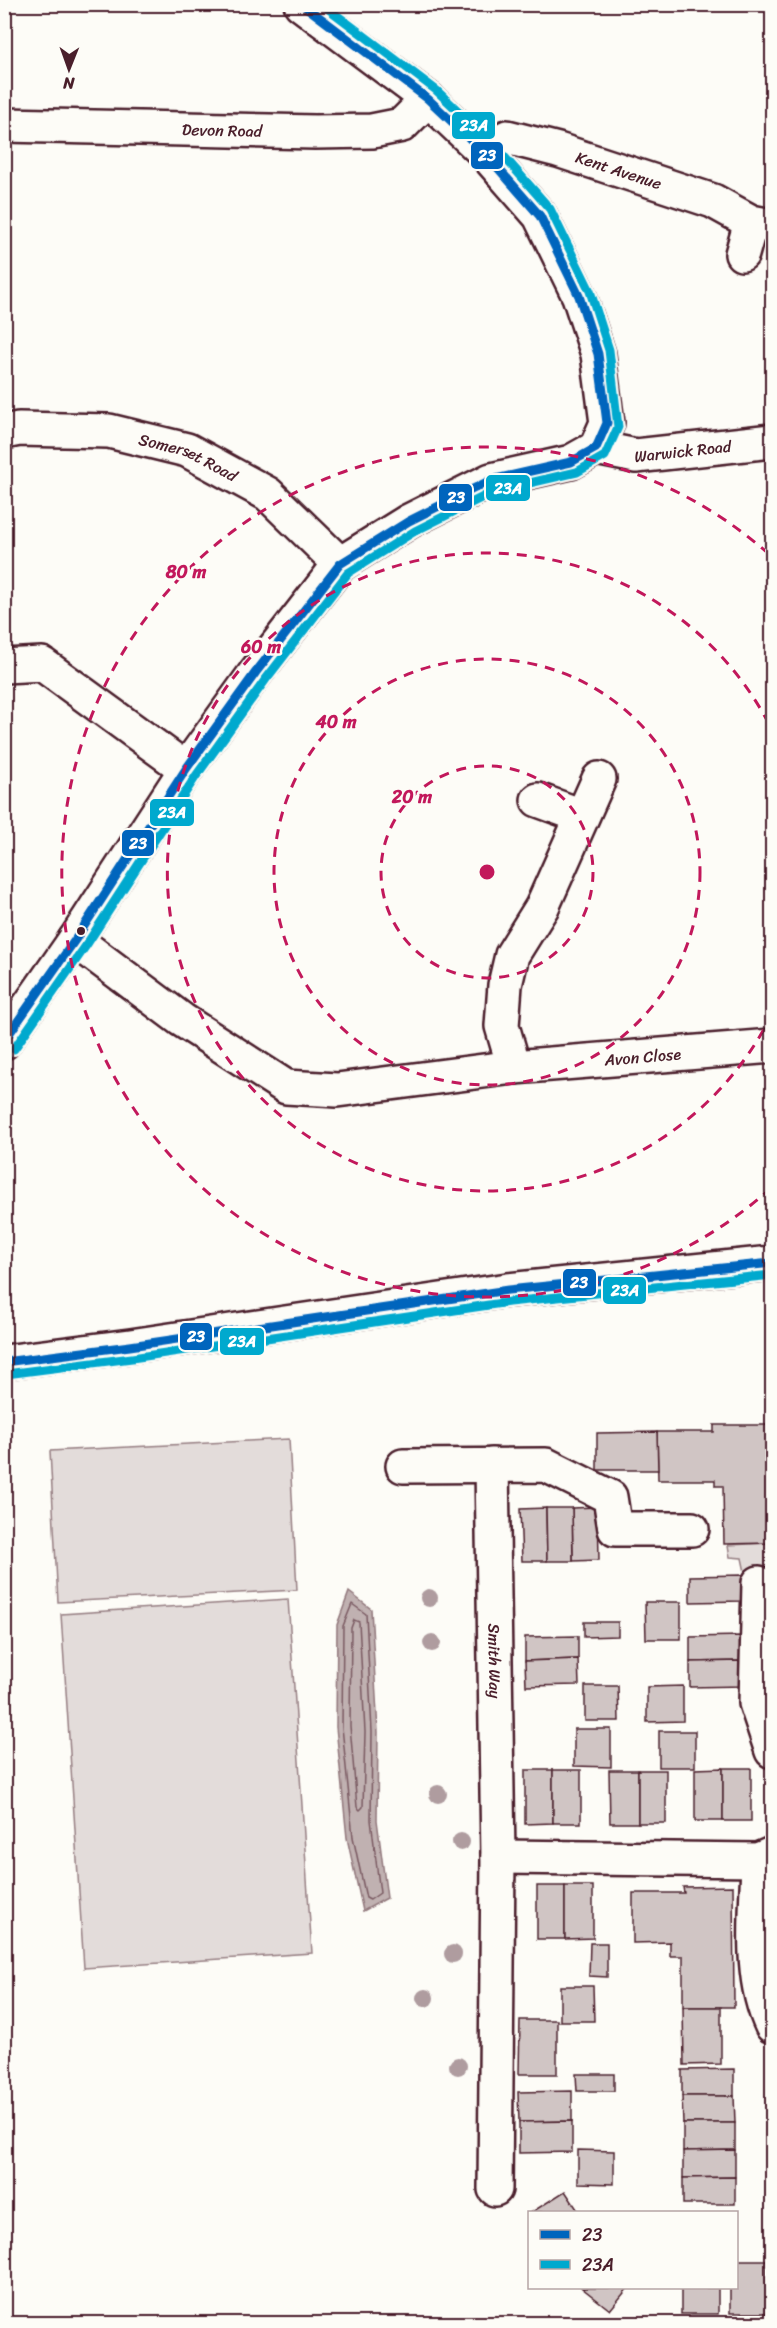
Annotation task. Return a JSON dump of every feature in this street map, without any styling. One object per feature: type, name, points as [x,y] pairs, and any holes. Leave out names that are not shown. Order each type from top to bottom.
[{"type":"street","points":[[4,1042],[75,940],[186,769],[256,672],[340,564],[409,521],[490,480],[571,462],[596,448],[607,423],[598,354],[579,296],[540,216],[484,152],[428,99],[301,4]]},
{"type":"street","name":"Devon Road","points":[[4,124],[315,132],[372,131],[402,125],[428,99]]},
{"type":"street","name":"Kent Avenue","points":[[484,152],[507,138],[558,150],[713,201],[762,224],[742,254]]},
{"type":"street","name":"Somerset Road","points":[[4,432],[19,429],[109,430],[187,450],[268,494],[340,564]]},
{"type":"street","name":"Warwick Road","points":[[596,448],[636,456],[772,441]]},
{"type":"street","points":[[4,666],[42,664],[186,769]]},
{"type":"street","points":[[514,1067],[502,1026],[505,985],[512,955],[542,907],[599,779]]},
{"type":"street","points":[[538,800],[582,816]]},
{"type":"street","name":"Avon Close","points":[[75,940],[182,1020],[286,1087],[337,1090],[514,1067],[772,1046]]},
{"type":"street","points":[[4,1362],[130,1346],[508,1290],[772,1263]]},
{"type":"street","name":"Smith Way","points":[[492,1465],[498,1857],[495,2189]]},
{"type":"street","points":[[403,1466],[546,1465],[610,1497],[615,1529],[692,1530]]},
{"type":"street","points":[[759,1583],[756,1703],[772,1751]]},
{"type":"street","points":[[498,1857],[765,1857],[756,1955],[759,1982],[772,2026]]},
{"type":"shaded area","points":[[289,1439],[297,1590],[58,1602],[50,1451]]},
{"type":"shaded area","points":[[772,1543],[772,1574],[745,1572],[742,1558],[730,1557],[728,1545]]},
{"type":"shaded area","points":[[288,1599],[312,1953],[84,1968],[61,1614]]},
{"type":"water","points":[[349,1592],[371,1609],[378,1732],[377,1820],[387,1898],[363,1911],[347,1838],[336,1727],[337,1625]]},
{"type":"building","points":[[714,1425],[772,1425],[772,1543],[724,1544],[723,1486],[715,1486],[715,1480],[658,1480],[657,1432],[714,1432]]},
{"type":"building","points":[[657,1432],[658,1470],[597,1470],[597,1433]]},
{"type":"building","points":[[598,1507],[599,1560],[573,1561],[572,1508]]},
{"type":"building","points":[[546,1508],[547,1561],[522,1561],[520,1509]]},
{"type":"building","points":[[546,1508],[572,1508],[573,1561],[547,1561]]},
{"type":"building","points":[[743,1575],[743,1601],[690,1602],[690,1576]]},
{"type":"building","points":[[645,1602],[681,1602],[681,1639],[646,1639]]},
{"type":"building","points":[[584,1622],[618,1622],[618,1636],[584,1637]]},
{"type":"building","points":[[578,1636],[578,1659],[525,1661],[525,1637]]},
{"type":"building","points":[[742,1636],[743,1661],[690,1662],[690,1637]]},
{"type":"building","points":[[578,1659],[579,1685],[526,1686],[525,1661]]},
{"type":"building","points":[[743,1661],[743,1686],[690,1687],[690,1662]]},
{"type":"building","points":[[585,1686],[618,1686],[619,1721],[585,1721]]},
{"type":"building","points":[[683,1686],[683,1721],[647,1722],[647,1687]]},
{"type":"building","points":[[574,1729],[611,1729],[611,1767],[574,1766]]},
{"type":"building","points":[[659,1731],[695,1731],[695,1767],[659,1767]]},
{"type":"building","points":[[723,1768],[723,1821],[695,1821],[695,1769]]},
{"type":"building","points":[[723,1768],[751,1768],[751,1821],[723,1821]]},
{"type":"building","points":[[525,1770],[553,1770],[553,1823],[525,1824]]},
{"type":"building","points":[[553,1770],[581,1770],[581,1823],[553,1823]]},
{"type":"building","points":[[609,1770],[638,1770],[638,1823],[610,1823]]},
{"type":"building","points":[[638,1770],[666,1770],[666,1823],[638,1823]]},
{"type":"building","points":[[537,1886],[565,1886],[565,1939],[537,1939]]},
{"type":"building","points":[[565,1886],[593,1886],[593,1938],[565,1939]]},
{"type":"building","points":[[733,1886],[734,2007],[683,2007],[683,1956],[670,1956],[670,1942],[633,1943],[633,1893],[684,1893],[683,1887]]},
{"type":"building","points":[[590,1943],[607,1943],[607,1977],[589,1976]]},
{"type":"building","points":[[560,1986],[593,1986],[594,2021],[560,2021]]},
{"type":"building","points":[[683,2007],[721,2007],[721,2064],[684,2065]]},
{"type":"building","points":[[520,2020],[557,2020],[557,2074],[519,2074]]},
{"type":"building","points":[[734,2069],[734,2096],[682,2096],[682,2070]]},
{"type":"building","points":[[576,2074],[614,2074],[614,2091],[577,2091]]},
{"type":"building","points":[[572,2091],[572,2121],[519,2122],[518,2092]]},
{"type":"building","points":[[682,2096],[734,2096],[735,2123],[683,2123]]},
{"type":"building","points":[[572,2121],[572,2152],[519,2153],[519,2122]]},
{"type":"building","points":[[683,2123],[735,2123],[735,2150],[683,2151]]},
{"type":"building","points":[[578,2150],[614,2151],[614,2184],[578,2183]]},
{"type":"building","points":[[735,2150],[735,2177],[683,2178],[683,2151]]},
{"type":"building","points":[[735,2177],[735,2204],[683,2204],[683,2178]]},
{"type":"building","points":[[565,2191],[578,2211],[534,2211]]},
{"type":"building","points":[[738,2260],[767,2260],[767,2313],[730,2313],[730,2289],[738,2289]]},
{"type":"building","points":[[583,2289],[627,2289],[610,2310]]},
{"type":"building","points":[[681,2289],[718,2289],[718,2314],[681,2314]]},
{"type":"transit line","name":"23","points":[[4,1041],[75,940],[186,769],[256,672],[340,564],[409,521],[491,480],[571,462],[596,448],[607,423],[598,354],[579,296],[540,216],[484,152],[428,99],[302,4]]},
{"type":"transit line","name":"23A","points":[[14,1049],[85,947],[196,776],[266,679],[348,573],[415,531],[495,491],[577,472],[605,456],[618,427],[609,350],[590,291],[550,209],[493,144],[436,90],[322,4]]},
{"type":"transit line","name":"23","points":[[4,1362],[130,1346],[508,1290],[772,1263]]},
{"type":"transit line","name":"23A","points":[[6,1374],[132,1358],[509,1302],[772,1275]]}]
